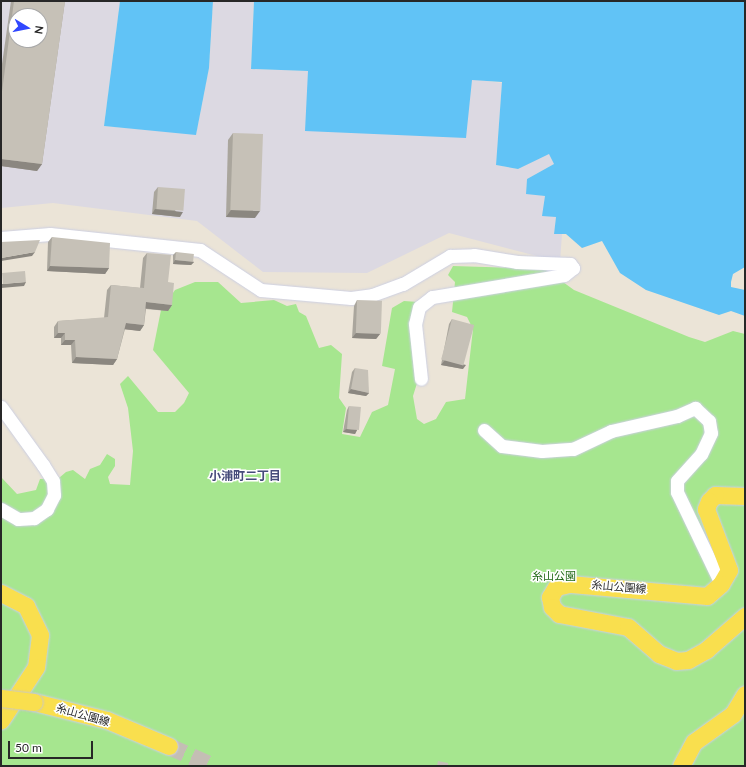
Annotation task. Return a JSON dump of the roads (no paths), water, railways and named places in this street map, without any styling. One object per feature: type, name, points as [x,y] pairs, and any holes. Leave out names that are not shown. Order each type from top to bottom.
[{"type":"main road","points":[[721,584],[729,570],[706,509],[708,501],[715,494],[745,496]]},
{"type":"main road","name":"糸山公園線","points":[[721,584],[707,596],[698,597],[643,588],[569,584],[556,588],[550,597],[552,607],[559,614],[628,627],[659,654],[676,660],[688,660],[706,650],[745,616]]},
{"type":"main road","points":[[1,593],[26,606],[40,635],[36,668],[1,720]]},
{"type":"main road","points":[[681,766],[694,742],[733,714],[745,694]]},
{"type":"main road","name":"糸山公園線","points":[[1,698],[34,702],[107,720],[169,746]]},
{"type":"street","points":[[1,238],[50,234],[200,250],[261,290],[351,298],[372,295],[403,284],[450,256],[474,255],[517,262],[570,264],[573,268],[564,275],[432,296],[419,307],[415,324],[421,379]]},
{"type":"street","points":[[1,407],[44,465],[53,481],[54,495],[47,509],[34,518],[18,519],[1,509]]},
{"type":"street","points":[[484,430],[502,446],[542,452],[573,449],[611,431],[677,416],[695,408],[709,420],[711,433],[701,454],[677,481],[677,492],[721,584]]},
{"type":"water","points":[[120,1],[213,1],[209,68],[196,135],[104,126]]},
{"type":"water","points":[[254,1],[745,1],[745,267],[733,274],[731,287],[745,290],[745,316],[731,311],[719,315],[646,290],[620,273],[602,241],[582,248],[566,234],[554,234],[556,217],[542,216],[545,196],[526,194],[527,179],[554,164],[549,154],[518,169],[496,165],[502,82],[472,80],[466,138],[305,131],[308,71],[251,69]]},
{"type":"tunnel","points":[[169,746],[214,766]]},
{"type":"district","name":"小浦町二丁目","points":[[245,476]]},
{"type":"park label","name":"糸山公園","points":[[554,576]]}]
